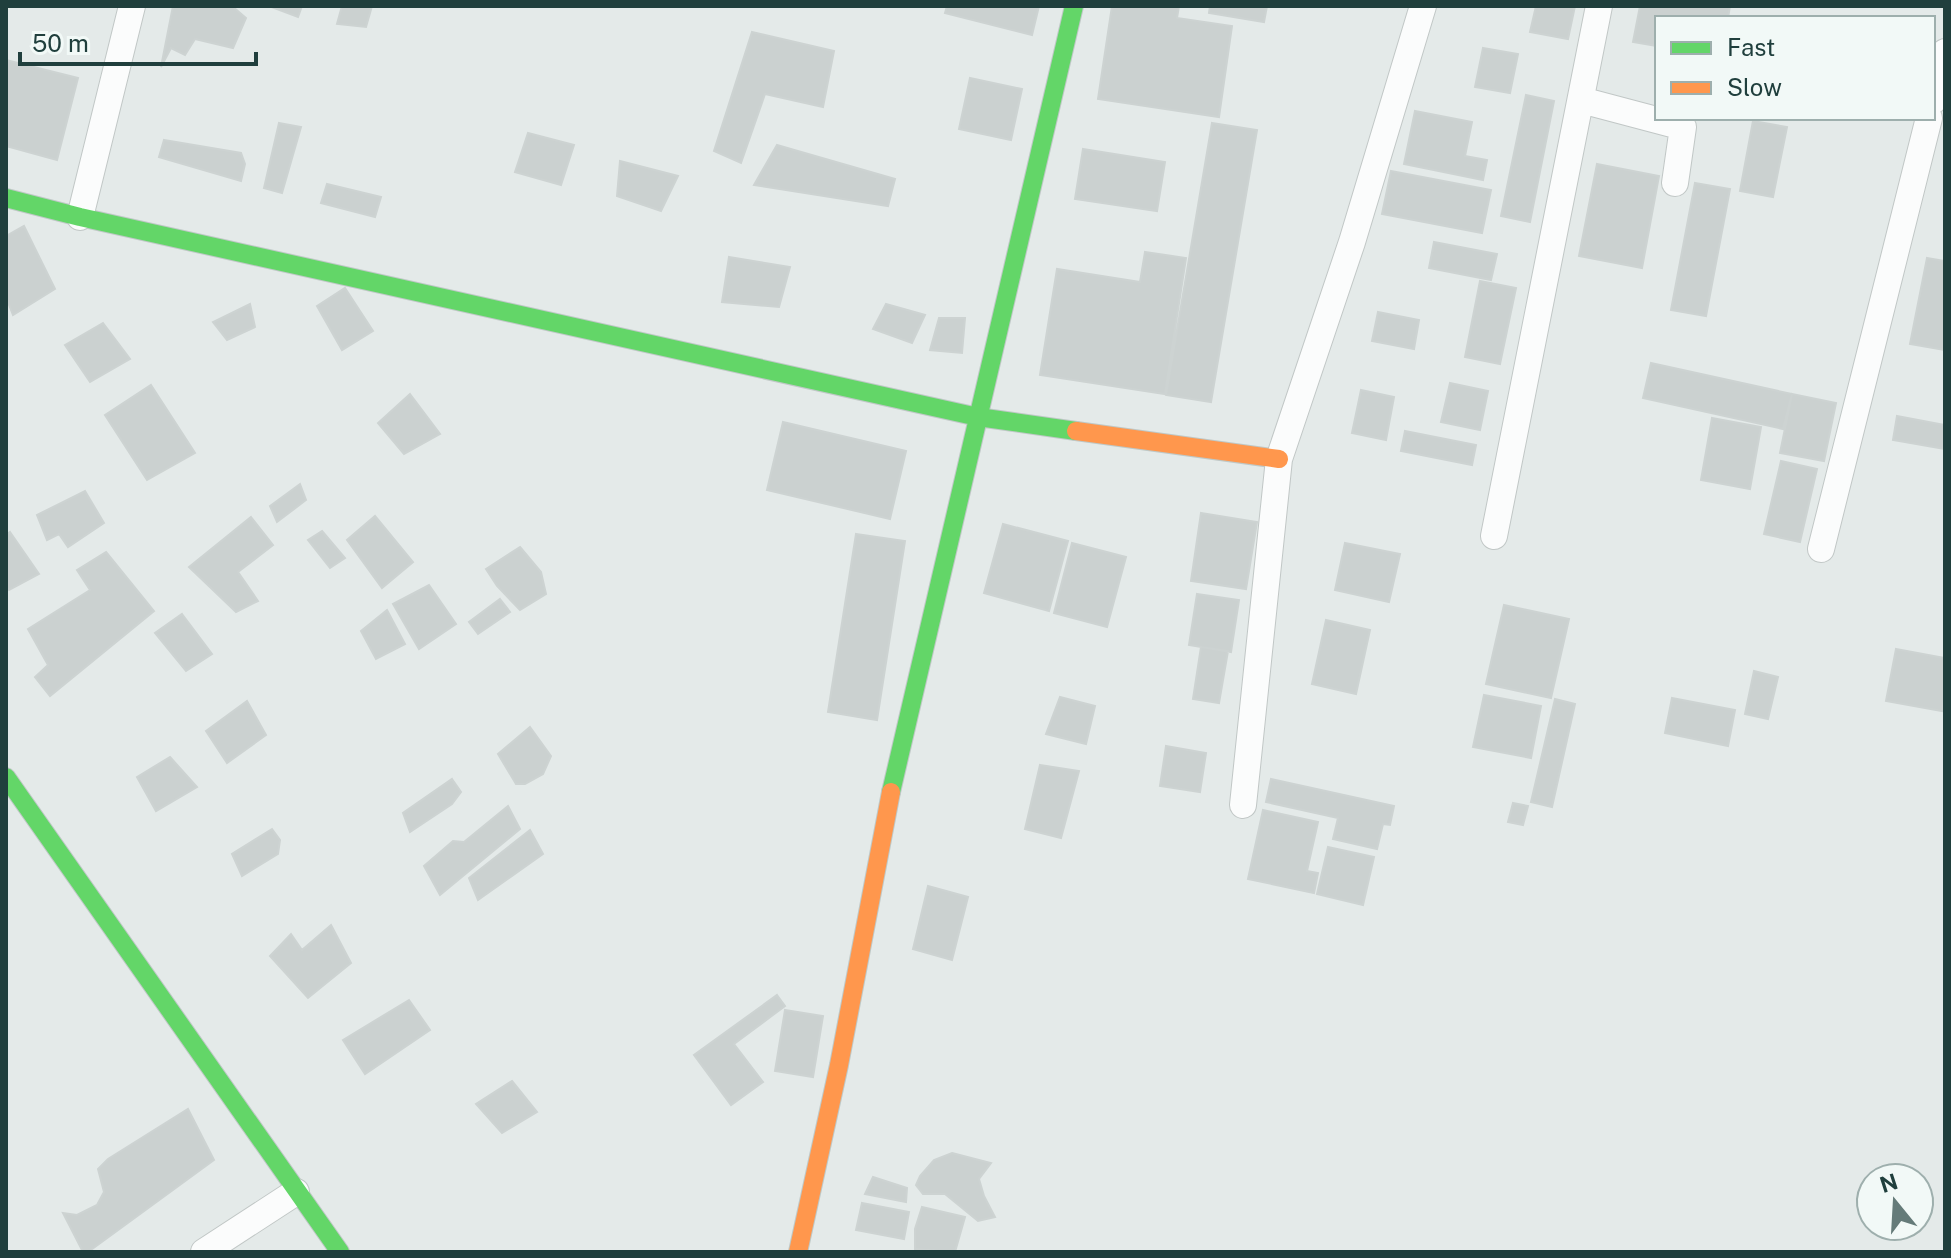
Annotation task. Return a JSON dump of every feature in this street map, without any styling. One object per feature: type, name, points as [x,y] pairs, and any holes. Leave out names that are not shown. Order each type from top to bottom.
[{"type":"street","points":[[80,217],[132,6]]},
{"type":"street","points":[[798,1252],[839,1065],[886,815],[1074,6]]},
{"type":"street","points":[[1243,805],[1279,459],[1352,242],[1423,6]]},
{"type":"street","points":[[1494,536],[1599,6]]},
{"type":"street","points":[[1935,93],[1945,52]]},
{"type":"street","points":[[1581,100],[1655,120]]},
{"type":"street","points":[[1657,120],[1683,127],[1675,183]]},
{"type":"street","points":[[1821,549],[1928,120]]},
{"type":"street","points":[[6,198],[978,417],[1279,459]]},
{"type":"street","points":[[6,777],[340,1252]]},
{"type":"street","points":[[204,1252],[296,1192]]},
{"type":"building","points":[[173,6],[232,6],[246,18],[233,48],[195,39],[185,55],[171,48],[161,67]]},
{"type":"building","points":[[269,6],[302,6],[298,17]]},
{"type":"building","points":[[342,6],[372,6],[366,27],[337,24]]},
{"type":"building","points":[[947,6],[1039,6],[1032,35],[945,13]]},
{"type":"building","points":[[1112,6],[1179,6],[1177,18],[1232,26],[1219,117],[1098,99]]},
{"type":"building","points":[[1210,6],[1267,6],[1264,22],[1209,13]]},
{"type":"building","points":[[1536,6],[1575,6],[1568,39],[1530,32]]},
{"type":"building","points":[[1640,6],[1730,6],[1728,16],[1655,16],[1655,46],[1633,42]]},
{"type":"building","points":[[752,32],[834,51],[823,107],[765,94],[741,163],[714,151]]},
{"type":"building","points":[[1483,48],[1518,54],[1510,93],[1475,87]]},
{"type":"building","points":[[6,60],[78,78],[57,160],[6,146]]},
{"type":"building","points":[[970,78],[1022,89],[1011,140],[959,129]]},
{"type":"building","points":[[1526,95],[1554,101],[1530,222],[1501,216]]},
{"type":"building","points":[[1415,111],[1472,122],[1465,156],[1487,160],[1483,180],[1404,164]]},
{"type":"building","points":[[1753,121],[1787,127],[1773,197],[1740,191]]},
{"type":"building","points":[[279,123],[301,127],[282,193],[264,188]]},
{"type":"building","points":[[1212,123],[1257,130],[1211,402],[1166,395]]},
{"type":"building","points":[[528,133],[574,145],[561,185],[515,172]]},
{"type":"building","points":[[164,140],[241,153],[245,164],[241,181],[159,157]]},
{"type":"building","points":[[777,145],[895,179],[888,206],[754,185]]},
{"type":"building","points":[[1083,149],[1165,162],[1157,211],[1075,199]]},
{"type":"building","points":[[620,161],[678,176],[661,211],[617,196]]},
{"type":"building","points":[[1597,164],[1659,176],[1642,268],[1579,256]]},
{"type":"building","points":[[1391,171],[1491,190],[1482,233],[1382,214]]},
{"type":"building","points":[[1695,183],[1730,189],[1706,316],[1671,310]]},
{"type":"building","points":[[327,184],[381,197],[375,217],[321,203]]},
{"type":"building","points":[[24,226],[55,289],[13,315],[6,297],[6,236]]},
{"type":"building","points":[[1434,242],[1497,254],[1491,280],[1429,268]]},
{"type":"building","points":[[1145,252],[1186,258],[1165,394],[1040,375],[1057,269],[1140,282]]},
{"type":"building","points":[[729,257],[790,267],[779,307],[722,302]]},
{"type":"building","points":[[1927,258],[1945,261],[1945,350],[1910,344]]},
{"type":"building","points":[[1480,281],[1516,288],[1500,364],[1465,357]]},
{"type":"building","points":[[345,288],[373,331],[342,350],[317,306]]},
{"type":"building","points":[[250,304],[255,327],[227,340],[213,322]]},
{"type":"building","points":[[886,304],[925,315],[912,343],[873,329]]},
{"type":"building","points":[[1378,312],[1419,320],[1414,349],[1372,341]]},
{"type":"building","points":[[939,318],[965,318],[962,353],[930,350]]},
{"type":"building","points":[[103,323],[130,359],[90,382],[65,345]]},
{"type":"building","points":[[1651,363],[1792,394],[1783,429],[1643,398]]},
{"type":"building","points":[[1450,383],[1488,391],[1480,430],[1441,422]]},
{"type":"building","points":[[151,385],[195,453],[147,480],[105,415]]},
{"type":"building","points":[[1361,390],[1394,397],[1386,440],[1352,433]]},
{"type":"building","points":[[410,394],[440,434],[404,454],[378,423]]},
{"type":"building","points":[[1792,394],[1836,403],[1824,461],[1780,453]]},
{"type":"building","points":[[1897,416],[1945,425],[1945,449],[1893,440]]},
{"type":"building","points":[[1712,418],[1761,427],[1750,489],[1701,480]]},
{"type":"building","points":[[783,422],[906,451],[890,519],[767,490]]},
{"type":"building","points":[[1405,431],[1476,445],[1472,465],[1401,451]]},
{"type":"building","points":[[1781,461],[1817,469],[1800,542],[1764,534]]},
{"type":"building","points":[[300,484],[306,500],[277,522],[270,506]]},
{"type":"building","points":[[85,491],[104,523],[68,547],[59,534],[47,540],[37,515]]},
{"type":"building","points":[[1201,513],[1257,522],[1246,589],[1191,581]]},
{"type":"building","points":[[375,516],[413,562],[382,588],[347,540]]},
{"type":"building","points":[[251,517],[273,545],[238,572],[258,601],[236,612],[189,567]]},
{"type":"building","points":[[1003,524],[1068,541],[1049,611],[984,593]]},
{"type":"building","points":[[322,531],[345,558],[330,568],[308,540]]},
{"type":"building","points":[[10,532],[39,574],[9,590],[6,586],[6,535]]},
{"type":"building","points":[[856,534],[905,541],[877,720],[828,712]]},
{"type":"building","points":[[1072,543],[1126,557],[1107,627],[1054,613]]},
{"type":"building","points":[[1345,543],[1400,554],[1389,602],[1335,590]]},
{"type":"building","points":[[520,547],[541,572],[546,594],[520,610],[486,569]]},
{"type":"building","points":[[106,552],[154,611],[50,696],[35,677],[48,665],[28,629],[90,590],[77,570]]},
{"type":"building","points":[[429,585],[456,624],[419,649],[393,604]]},
{"type":"building","points":[[1197,594],[1239,600],[1231,652],[1189,645]]},
{"type":"building","points":[[500,599],[510,612],[478,634],[469,622]]},
{"type":"building","points":[[1504,605],[1569,619],[1551,698],[1486,684]]},
{"type":"building","points":[[387,610],[405,644],[376,659],[361,631]]},
{"type":"building","points":[[182,614],[212,654],[186,671],[155,633]]},
{"type":"building","points":[[1326,620],[1370,630],[1356,694],[1312,684]]},
{"type":"building","points":[[1201,647],[1228,651],[1219,703],[1193,699]]},
{"type":"building","points":[[1896,649],[1945,658],[1942,711],[1886,701]]},
{"type":"building","points":[[1754,671],[1778,677],[1768,719],[1745,714]]},
{"type":"building","points":[[1484,695],[1541,706],[1531,758],[1473,747]]},
{"type":"building","points":[[1060,697],[1095,706],[1086,744],[1046,734]]},
{"type":"building","points":[[1672,698],[1735,710],[1728,746],[1665,733]]},
{"type":"building","points":[[1555,699],[1575,704],[1552,807],[1531,802]]},
{"type":"building","points":[[247,701],[266,735],[227,763],[206,731]]},
{"type":"building","points":[[530,727],[551,756],[543,774],[525,784],[516,784],[498,754]]},
{"type":"building","points":[[1166,746],[1206,753],[1200,792],[1160,786]]},
{"type":"building","points":[[170,757],[197,787],[156,811],[137,777]]},
{"type":"building","points":[[1040,765],[1079,771],[1061,838],[1025,829]]},
{"type":"building","points":[[452,779],[461,792],[452,804],[410,832],[403,813]]},
{"type":"building","points":[[1271,779],[1394,806],[1390,825],[1383,824],[1377,849],[1333,839],[1338,818],[1266,802]]},
{"type":"building","points":[[1513,803],[1528,806],[1523,825],[1508,822]]},
{"type":"building","points":[[508,806],[520,829],[440,895],[424,866],[453,841],[464,842]]},
{"type":"building","points":[[1263,810],[1318,822],[1307,871],[1318,873],[1314,893],[1248,879]]},
{"type":"building","points":[[272,829],[280,840],[278,854],[242,876],[232,854]]},
{"type":"building","points":[[530,830],[543,854],[478,900],[469,878]]},
{"type":"building","points":[[1328,847],[1374,857],[1363,905],[1317,894]]},
{"type":"building","points":[[928,886],[968,897],[952,960],[913,949]]},
{"type":"building","points":[[331,925],[351,963],[308,998],[270,956],[291,934],[302,950]]},
{"type":"building","points":[[777,995],[785,1006],[734,1044],[763,1082],[731,1105],[694,1055]]},
{"type":"building","points":[[409,1000],[430,1030],[365,1074],[343,1040]]},
{"type":"building","points":[[785,1010],[823,1016],[813,1077],[775,1071]]},
{"type":"building","points":[[512,1081],[537,1112],[502,1133],[476,1104]]},
{"type":"building","points":[[188,1109],[214,1160],[88,1252],[83,1252],[63,1213],[77,1215],[97,1205],[104,1192],[98,1169],[108,1159]]},
{"type":"building","points":[[952,1153],[991,1163],[979,1179],[995,1217],[978,1221],[945,1194],[923,1194],[916,1185],[934,1160]]},
{"type":"building","points":[[873,1177],[907,1188],[906,1202],[865,1194]]},
{"type":"building","points":[[862,1203],[909,1212],[904,1239],[856,1230]]},
{"type":"building","points":[[922,1207],[965,1217],[955,1252],[915,1249],[915,1229]]},
{"type":"traffic: fast","points":[[891,792],[1074,6]]},
{"type":"traffic: fast","points":[[6,198],[978,417],[1076,431]]},
{"type":"traffic: fast","points":[[6,777],[340,1252]]},
{"type":"traffic: slow","points":[[1076,431],[1279,459]]},
{"type":"traffic: slow","points":[[798,1252],[839,1065],[891,792]]}]
